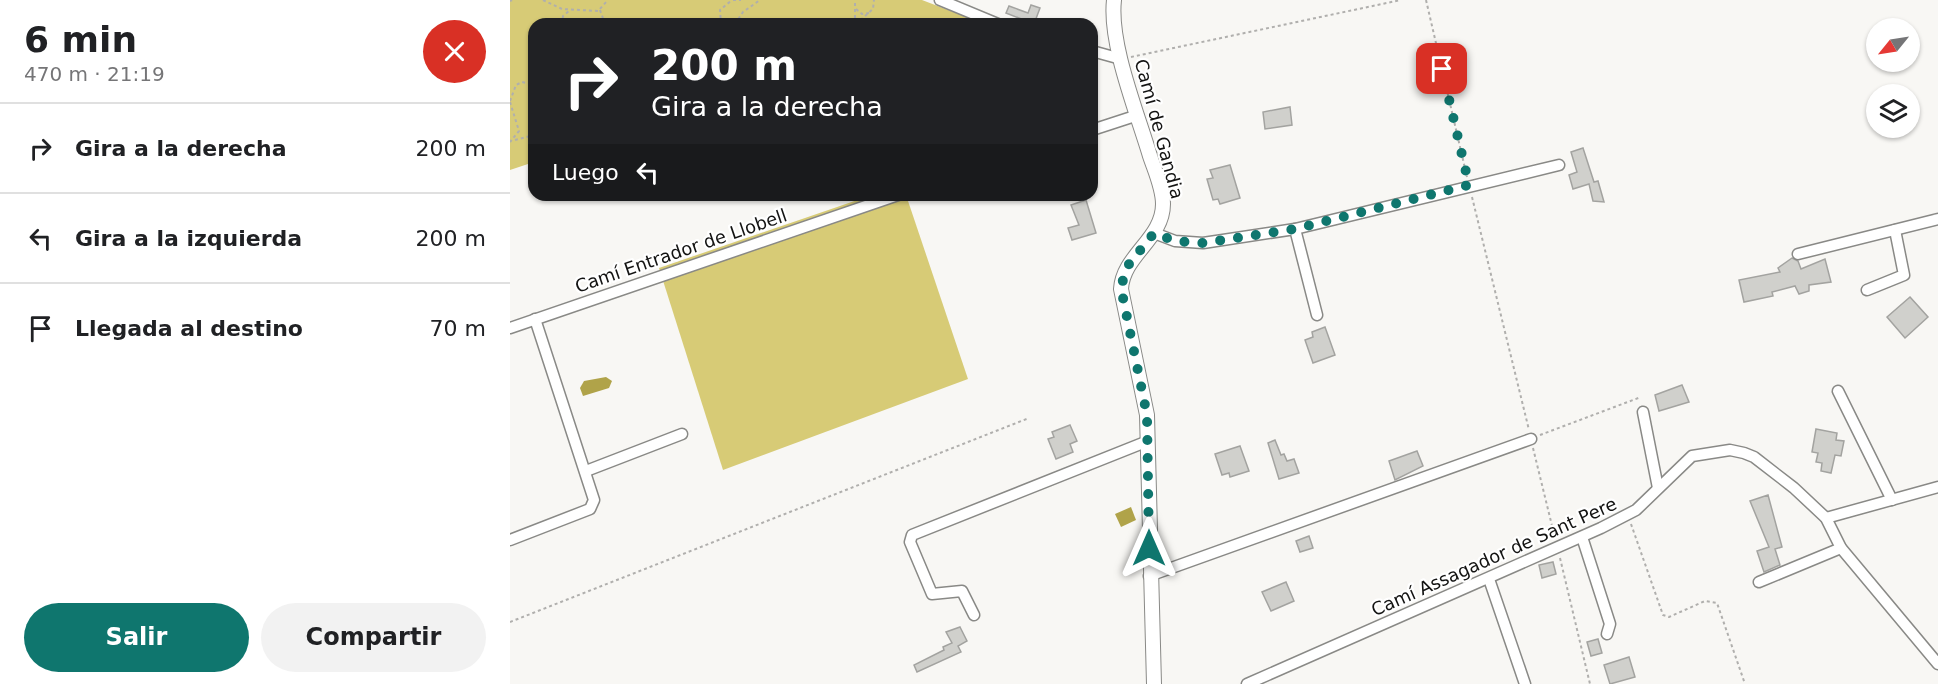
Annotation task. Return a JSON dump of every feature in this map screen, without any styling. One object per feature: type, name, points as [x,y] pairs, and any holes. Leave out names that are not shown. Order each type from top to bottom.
[{"type":"main road","name":"Camí de Gandia","points":[[1114,0],[1115,33],[1121,59],[1162,197],[1161,218],[1154,233],[1126,268],[1121,288],[1144,401],[1148,441],[1149,576],[1154,684]]},
{"type":"street","points":[[940,0],[984,18]]},
{"type":"street","points":[[1098,53],[1121,59]]},
{"type":"street","points":[[1098,128],[1138,115]]},
{"type":"street","points":[[1154,233],[1175,241],[1203,243],[1295,229],[1559,165]]},
{"type":"street","name":"Camí Entrador de Llobell","points":[[510,328],[880,201]]},
{"type":"street","points":[[1798,254],[1938,219]]},
{"type":"street","points":[[1295,229],[1317,315]]},
{"type":"street","points":[[1867,290],[1904,275],[1895,230]]},
{"type":"street","points":[[510,540],[590,509],[594,500],[535,319]]},
{"type":"street","points":[[1838,391],[1892,500]]},
{"type":"street","points":[[1643,412],[1658,488]]},
{"type":"street","points":[[586,471],[682,434]]},
{"type":"street","points":[[1149,576],[1531,439]]},
{"type":"street","points":[[974,615],[962,591],[932,594],[910,542],[912,535],[1148,441]]},
{"type":"street","name":"Camí Assagador de Sant Pere","points":[[1247,684],[1490,579],[1628,514],[1692,456],[1737,451],[1754,457],[1826,518]]},
{"type":"street","points":[[1938,487],[1826,518],[1841,548],[1938,664]]},
{"type":"street","points":[[1582,537],[1610,624],[1607,634]]},
{"type":"street","points":[[1760,582],[1841,548]]},
{"type":"street","points":[[1490,579],[1525,684]]},
{"type":"path","points":[[543,0],[562,9],[600,10]]},
{"type":"path","points":[[600,10],[608,0]]},
{"type":"path","points":[[721,18],[720,10],[732,0],[741,0]]},
{"type":"path","points":[[739,18],[743,12],[760,0]]},
{"type":"path","points":[[855,0],[855,18]]},
{"type":"path","points":[[863,18],[871,12],[874,0]]},
{"type":"path","points":[[1121,59],[1401,0]]},
{"type":"path","points":[[1426,0],[1590,684]]},
{"type":"path","points":[[855,7],[862,14],[871,12]]},
{"type":"path","points":[[563,18],[572,10]]},
{"type":"path","points":[[600,10],[603,18]]},
{"type":"path","points":[[515,140],[519,126],[510,101],[516,85],[522,82],[528,84]]},
{"type":"path","points":[[510,142],[528,137]]},
{"type":"path","points":[[1531,439],[1641,397]]},
{"type":"path","points":[[510,622],[1029,418]]},
{"type":"path","points":[[1628,514],[1663,615],[1669,617],[1705,601],[1717,603],[1745,684]]},
{"type":"shaded area","points":[[510,0],[922,0],[969,18],[528,18],[528,164],[510,170]]},
{"type":"shaded area","points":[[854,201],[908,201],[968,379],[723,470],[659,268]]},
{"type":"shaded area","points":[[606,377],[612,381],[609,388],[583,396],[580,388],[584,381]]},
{"type":"shaded area","points":[[1131,507],[1136,520],[1121,527],[1115,514]]},
{"type":"building","points":[[1031,5],[1040,8],[1036,18],[1019,18],[1006,13],[1009,6],[1028,13]]},
{"type":"building","points":[[1290,107],[1292,125],[1265,129],[1263,112]]},
{"type":"building","points":[[1583,148],[1594,182],[1598,181],[1604,202],[1593,201],[1589,184],[1573,189],[1569,175],[1577,172],[1571,152]]},
{"type":"building","points":[[1230,165],[1240,198],[1220,204],[1218,199],[1213,200],[1207,179],[1213,178],[1210,170]]},
{"type":"building","points":[[1086,201],[1096,233],[1072,240],[1068,228],[1079,225],[1071,205]]},
{"type":"building","points":[[1792,258],[1798,261],[1801,269],[1825,259],[1831,282],[1809,285],[1809,291],[1799,294],[1795,286],[1772,292],[1773,296],[1744,302],[1739,280],[1780,272],[1778,268]]},
{"type":"building","points":[[1910,297],[1928,317],[1905,338],[1887,317]]},
{"type":"building","points":[[1325,327],[1335,355],[1313,363],[1305,340],[1313,337],[1312,332]]},
{"type":"building","points":[[1682,385],[1689,402],[1659,411],[1655,395]]},
{"type":"building","points":[[1070,425],[1077,441],[1070,444],[1073,452],[1056,459],[1048,439],[1054,437],[1052,432]]},
{"type":"building","points":[[1816,429],[1837,433],[1836,440],[1844,441],[1841,456],[1835,455],[1831,473],[1821,471],[1822,463],[1816,462],[1818,453],[1812,452]]},
{"type":"building","points":[[1275,440],[1281,455],[1284,454],[1287,461],[1294,459],[1299,473],[1279,479],[1268,443]]},
{"type":"building","points":[[1240,446],[1249,471],[1230,477],[1229,473],[1222,475],[1215,454]]},
{"type":"building","points":[[1417,451],[1423,466],[1395,480],[1389,461]]},
{"type":"building","points":[[1768,495],[1782,547],[1775,549],[1780,565],[1764,572],[1757,551],[1769,547],[1750,501]]},
{"type":"building","points":[[1309,536],[1313,548],[1300,552],[1296,541]]},
{"type":"building","points":[[1553,562],[1556,574],[1542,578],[1539,565]]},
{"type":"building","points":[[1286,582],[1294,601],[1271,611],[1262,592]]},
{"type":"building","points":[[960,627],[967,641],[958,646],[961,652],[917,672],[914,665],[944,650],[943,647],[952,643],[946,632]]},
{"type":"building","points":[[1598,639],[1602,653],[1591,656],[1587,642]]},
{"type":"building","points":[[1629,657],[1635,677],[1610,684],[1604,665]]},
{"type":"route","points":[[1149,548],[1147,415],[1123,308],[1121,282],[1126,268],[1154,233],[1175,241],[1203,243],[1295,229],[1469,185],[1442,69]]}]
